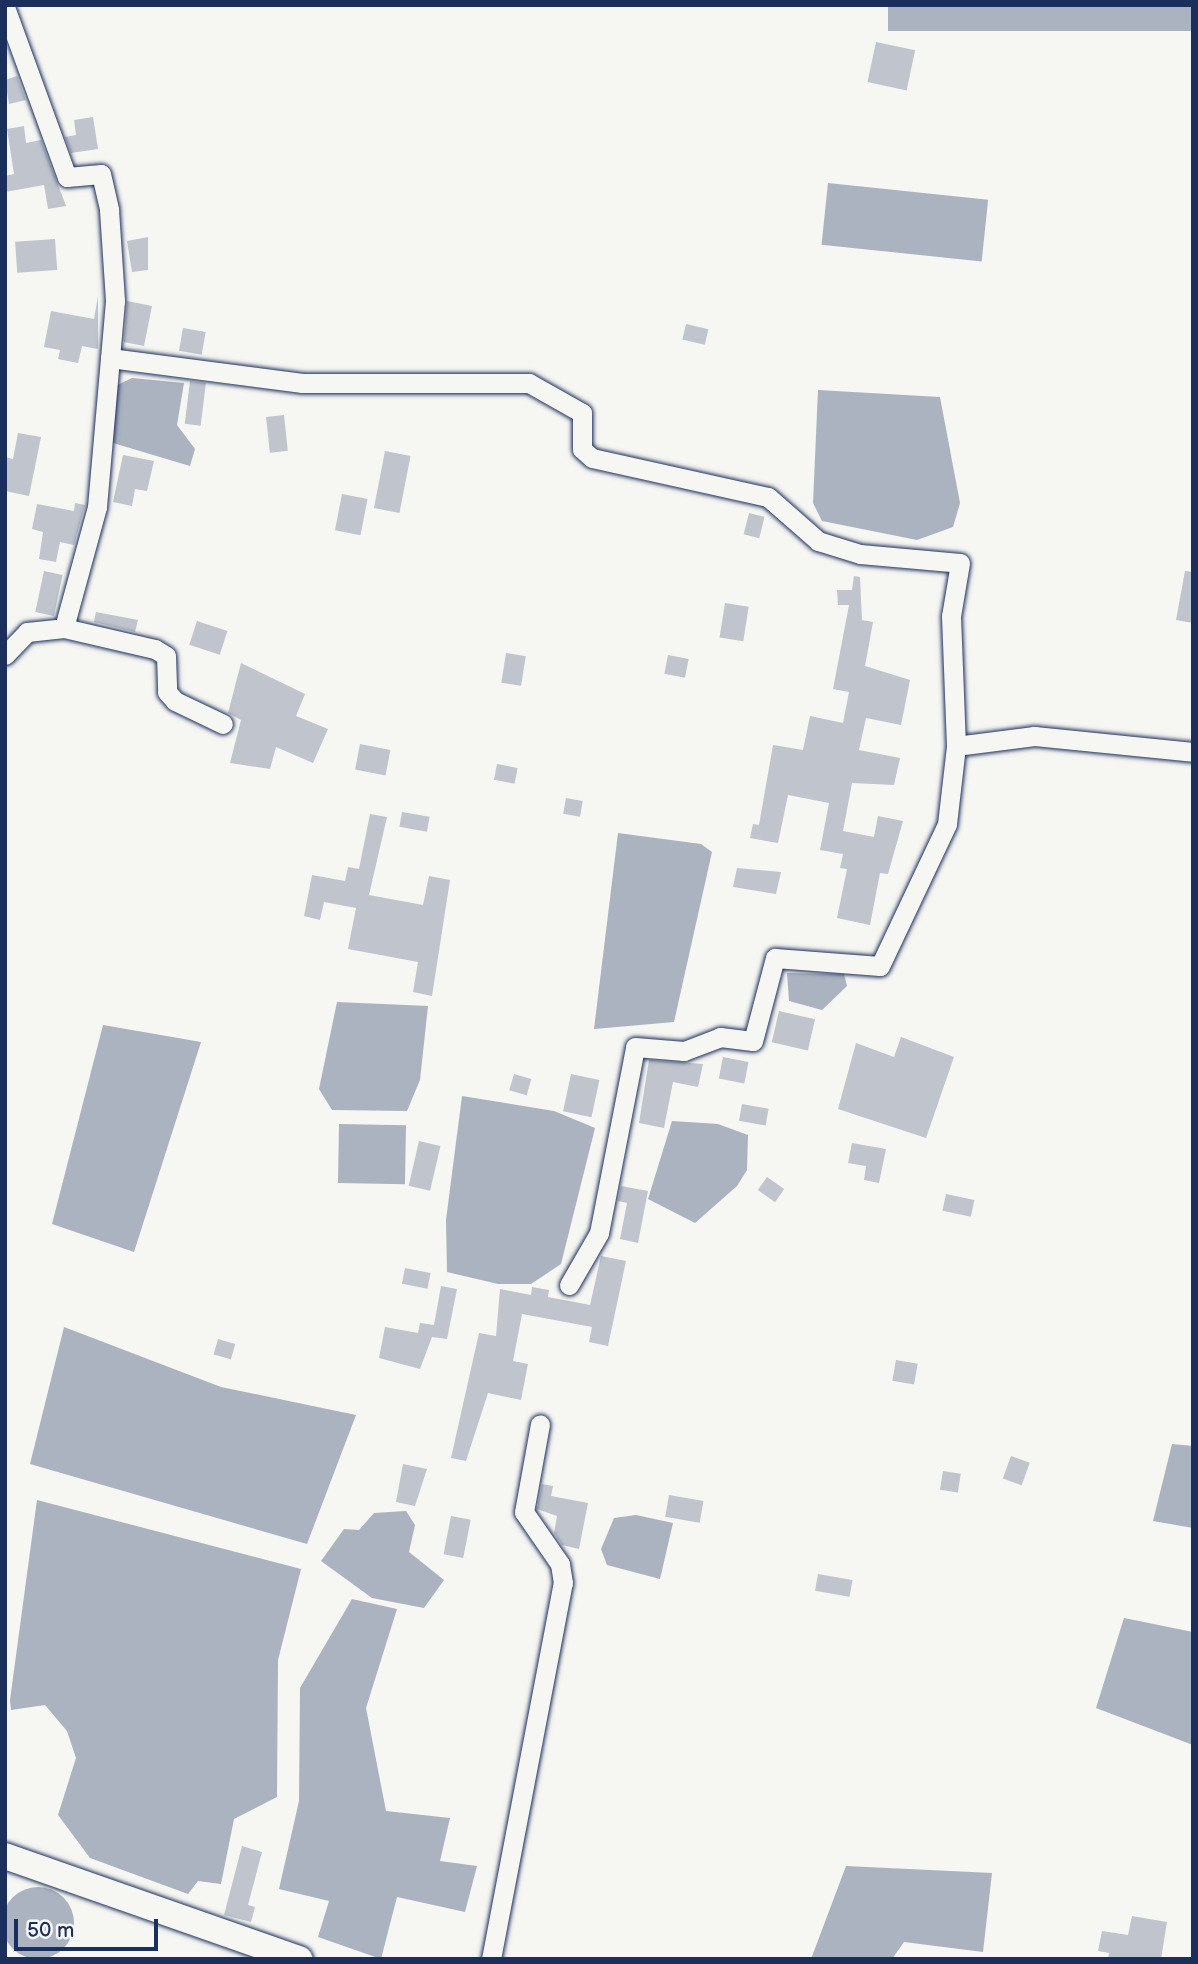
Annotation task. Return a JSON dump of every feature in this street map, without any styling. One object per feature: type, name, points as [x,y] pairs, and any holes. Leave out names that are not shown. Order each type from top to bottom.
[{"type":"main road","points":[[5,1856],[254,1952],[299,1959]]},
{"type":"street","points":[[5,8],[67,177],[102,176],[115,301],[97,506],[64,628]]},
{"type":"street","points":[[110,358],[302,383],[529,383],[582,413],[582,449],[592,458],[768,497],[818,541],[860,554],[953,560],[964,569],[951,616],[956,746],[947,824],[880,966],[775,958],[753,1041],[720,1037],[684,1051],[635,1047],[599,1233],[569,1285]]},
{"type":"street","points":[[5,655],[27,632],[64,628],[166,656],[167,692],[223,724]]},
{"type":"street","points":[[956,746],[1034,736],[1193,752]]},
{"type":"street","points":[[491,1959],[563,1583],[560,1564],[524,1512],[540,1424]]},
{"type":"shaded area","points":[[888,5],[1193,5],[1193,31],[888,31]]},
{"type":"shaded area","points":[[828,183],[988,200],[982,261],[822,245]]},
{"type":"shaded area","points":[[132,378],[184,383],[177,425],[195,449],[190,466],[103,440],[113,387]]},
{"type":"shaded area","points":[[818,390],[940,397],[960,503],[953,527],[917,540],[822,521],[813,503]]},
{"type":"shaded area","points":[[618,833],[701,844],[712,852],[674,1022],[594,1029]]},
{"type":"shaded area","points":[[787,973],[844,974],[847,986],[822,1010],[789,1001]]},
{"type":"shaded area","points":[[337,1002],[428,1006],[420,1080],[407,1111],[332,1110],[319,1089]]},
{"type":"shaded area","points":[[103,1025],[201,1042],[134,1252],[52,1224]]},
{"type":"shaded area","points":[[462,1096],[554,1111],[595,1128],[561,1264],[531,1284],[498,1284],[447,1272],[446,1220]]},
{"type":"shaded area","points":[[672,1121],[718,1124],[748,1135],[747,1170],[737,1186],[695,1223],[648,1199]]},
{"type":"shaded area","points":[[339,1124],[406,1125],[405,1184],[338,1183]]},
{"type":"shaded area","points":[[64,1327],[221,1387],[356,1415],[307,1544],[30,1464]]},
{"type":"shaded area","points":[[1172,1444],[1193,1446],[1193,1528],[1153,1521]]},
{"type":"shaded area","points":[[37,1500],[301,1569],[278,1660],[277,1797],[234,1819],[221,1884],[198,1881],[188,1894],[90,1858],[58,1815],[76,1758],[67,1731],[45,1705],[11,1710],[10,1700]]},
{"type":"shaded area","points":[[406,1511],[415,1525],[409,1552],[444,1580],[424,1608],[372,1598],[321,1561],[344,1529],[359,1530],[374,1513]]},
{"type":"shaded area","points":[[636,1515],[673,1523],[660,1579],[607,1565],[601,1549],[614,1518]]},
{"type":"shaded area","points":[[352,1599],[397,1609],[366,1708],[386,1811],[450,1818],[440,1861],[477,1866],[465,1912],[397,1897],[381,1959],[318,1937],[329,1901],[279,1889],[299,1801],[300,1688]]},
{"type":"shaded area","points":[[1124,1618],[1193,1632],[1193,1745],[1096,1708]]},
{"type":"shaded area","points":[[846,1866],[992,1873],[983,1952],[904,1942],[892,1959],[811,1959]]},
{"type":"shaded area","points":[[45,1887],[64,1897],[72,1909],[72,1937],[64,1949],[52,1957],[31,1959],[12,1949],[4,1937],[2,1916],[12,1897],[24,1889]]},
{"type":"building","points":[[876,42],[915,50],[907,90],[867,82]]},
{"type":"building","points":[[17,76],[26,100],[9,104],[5,80]]},
{"type":"building","points":[[93,117],[98,149],[71,153],[65,137],[76,135],[74,120]]},
{"type":"building","points":[[24,126],[26,143],[41,140],[66,206],[48,209],[44,185],[5,192],[5,176],[14,174],[7,129]]},
{"type":"building","points":[[148,237],[148,270],[132,272],[127,241]]},
{"type":"building","points":[[55,239],[57,270],[17,273],[15,242]]},
{"type":"building","points":[[98,296],[98,349],[82,346],[78,363],[58,359],[60,350],[44,347],[51,311],[94,319]]},
{"type":"building","points":[[127,301],[152,306],[144,346],[124,342]]},
{"type":"building","points":[[686,324],[708,329],[705,345],[682,340]]},
{"type":"building","points":[[183,328],[206,332],[202,355],[179,351]]},
{"type":"building","points":[[190,381],[206,383],[201,426],[185,424]]},
{"type":"building","points":[[284,415],[288,451],[270,453],[266,417]]},
{"type":"building","points":[[18,433],[41,437],[29,496],[5,491],[5,457],[13,459]]},
{"type":"building","points":[[385,451],[411,456],[399,513],[374,508]]},
{"type":"building","points":[[123,455],[154,461],[147,491],[135,489],[132,506],[113,502]]},
{"type":"building","points":[[342,494],[368,499],[360,535],[335,530]]},
{"type":"building","points":[[75,503],[85,505],[74,545],[60,542],[56,562],[39,559],[43,532],[32,529],[37,504],[74,511]]},
{"type":"building","points":[[749,513],[765,517],[759,538],[744,534]]},
{"type":"building","points":[[44,571],[63,575],[54,616],[35,612]]},
{"type":"building","points":[[1185,571],[1193,572],[1193,623],[1176,620]]},
{"type":"building","points":[[854,576],[860,577],[862,620],[873,622],[865,666],[910,680],[901,725],[866,718],[859,750],[900,758],[894,785],[852,783],[843,831],[874,837],[878,816],[903,821],[888,874],[880,873],[870,925],[837,918],[847,869],[840,868],[843,854],[820,850],[829,803],[788,795],[778,843],[750,838],[753,824],[759,825],[773,745],[803,750],[810,716],[843,723],[849,692],[833,689],[849,605],[838,605],[837,590],[852,590]]},
{"type":"building","points":[[725,603],[749,607],[743,641],[720,638]]},
{"type":"building","points":[[96,612],[138,620],[135,632],[94,622]]},
{"type":"building","points":[[197,621],[227,631],[220,655],[189,645]]},
{"type":"building","points":[[506,653],[526,656],[521,686],[501,683]]},
{"type":"building","points":[[668,655],[689,659],[685,678],[664,674]]},
{"type":"building","points":[[241,663],[305,694],[296,716],[328,729],[313,763],[276,747],[270,769],[230,763],[241,720],[228,713]]},
{"type":"building","points":[[360,744],[390,750],[385,775],[355,770]]},
{"type":"building","points":[[497,764],[518,768],[515,784],[494,780]]},
{"type":"building","points":[[566,798],[583,801],[580,817],[563,814]]},
{"type":"building","points":[[402,812],[430,817],[427,832],[399,827]]},
{"type":"building","points":[[370,814],[387,817],[369,895],[423,905],[429,876],[450,880],[432,996],[413,992],[418,962],[348,949],[356,908],[324,902],[320,920],[304,916],[312,875],[345,881],[348,867],[359,869]]},
{"type":"building","points":[[737,868],[781,872],[776,894],[733,887]]},
{"type":"building","points":[[779,1011],[815,1019],[808,1051],[772,1042]]},
{"type":"building","points":[[901,1037],[954,1057],[926,1138],[838,1109],[856,1043],[894,1057]]},
{"type":"building","points":[[723,1057],[749,1062],[744,1084],[719,1079]]},
{"type":"building","points":[[649,1060],[703,1064],[698,1087],[673,1082],[664,1128],[639,1123]]},
{"type":"building","points":[[514,1074],[531,1079],[527,1095],[509,1090]]},
{"type":"building","points":[[571,1074],[599,1080],[591,1117],[563,1111]]},
{"type":"building","points":[[742,1104],[769,1109],[766,1125],[739,1121]]},
{"type":"building","points":[[419,1141],[440,1146],[430,1191],[409,1186]]},
{"type":"building","points":[[852,1143],[886,1149],[879,1183],[864,1180],[866,1166],[848,1163]]},
{"type":"building","points":[[767,1177],[784,1189],[775,1202],[758,1190]]},
{"type":"building","points":[[621,1186],[648,1191],[638,1243],[620,1239],[627,1203],[618,1201]]},
{"type":"building","points":[[946,1194],[974,1200],[971,1217],[942,1211]]},
{"type":"building","points":[[601,1256],[626,1261],[608,1346],[589,1342],[592,1327],[522,1314],[513,1361],[528,1364],[521,1400],[488,1393],[466,1461],[451,1458],[479,1333],[496,1336],[500,1289],[531,1295],[532,1287],[549,1290],[548,1297],[590,1305]]},
{"type":"building","points":[[405,1268],[431,1273],[427,1289],[402,1284]]},
{"type":"building","points":[[441,1286],[457,1289],[447,1339],[432,1337],[420,1369],[379,1358],[385,1327],[418,1333],[420,1323],[434,1325]]},
{"type":"building","points":[[218,1339],[235,1344],[231,1359],[214,1354]]},
{"type":"building","points":[[896,1360],[918,1364],[914,1385],[892,1381]]},
{"type":"building","points":[[1011,1456],[1030,1463],[1022,1485],[1003,1479]]},
{"type":"building","points":[[403,1464],[427,1469],[415,1506],[396,1502]]},
{"type":"building","points":[[943,1471],[961,1474],[958,1493],[940,1490]]},
{"type":"building","points":[[542,1484],[553,1486],[551,1496],[588,1503],[579,1549],[562,1545],[554,1533],[557,1516],[537,1509]]},
{"type":"building","points":[[669,1495],[703,1501],[700,1523],[665,1517]]},
{"type":"building","points":[[451,1516],[471,1520],[463,1558],[444,1554]]},
{"type":"building","points":[[818,1574],[852,1580],[850,1597],[815,1591]]},
{"type":"building","points":[[242,1846],[262,1852],[248,1905],[255,1907],[251,1922],[224,1915]]},
{"type":"building","points":[[1132,1916],[1167,1922],[1161,1959],[1108,1959],[1109,1953],[1098,1951],[1102,1931],[1128,1935]]}]
